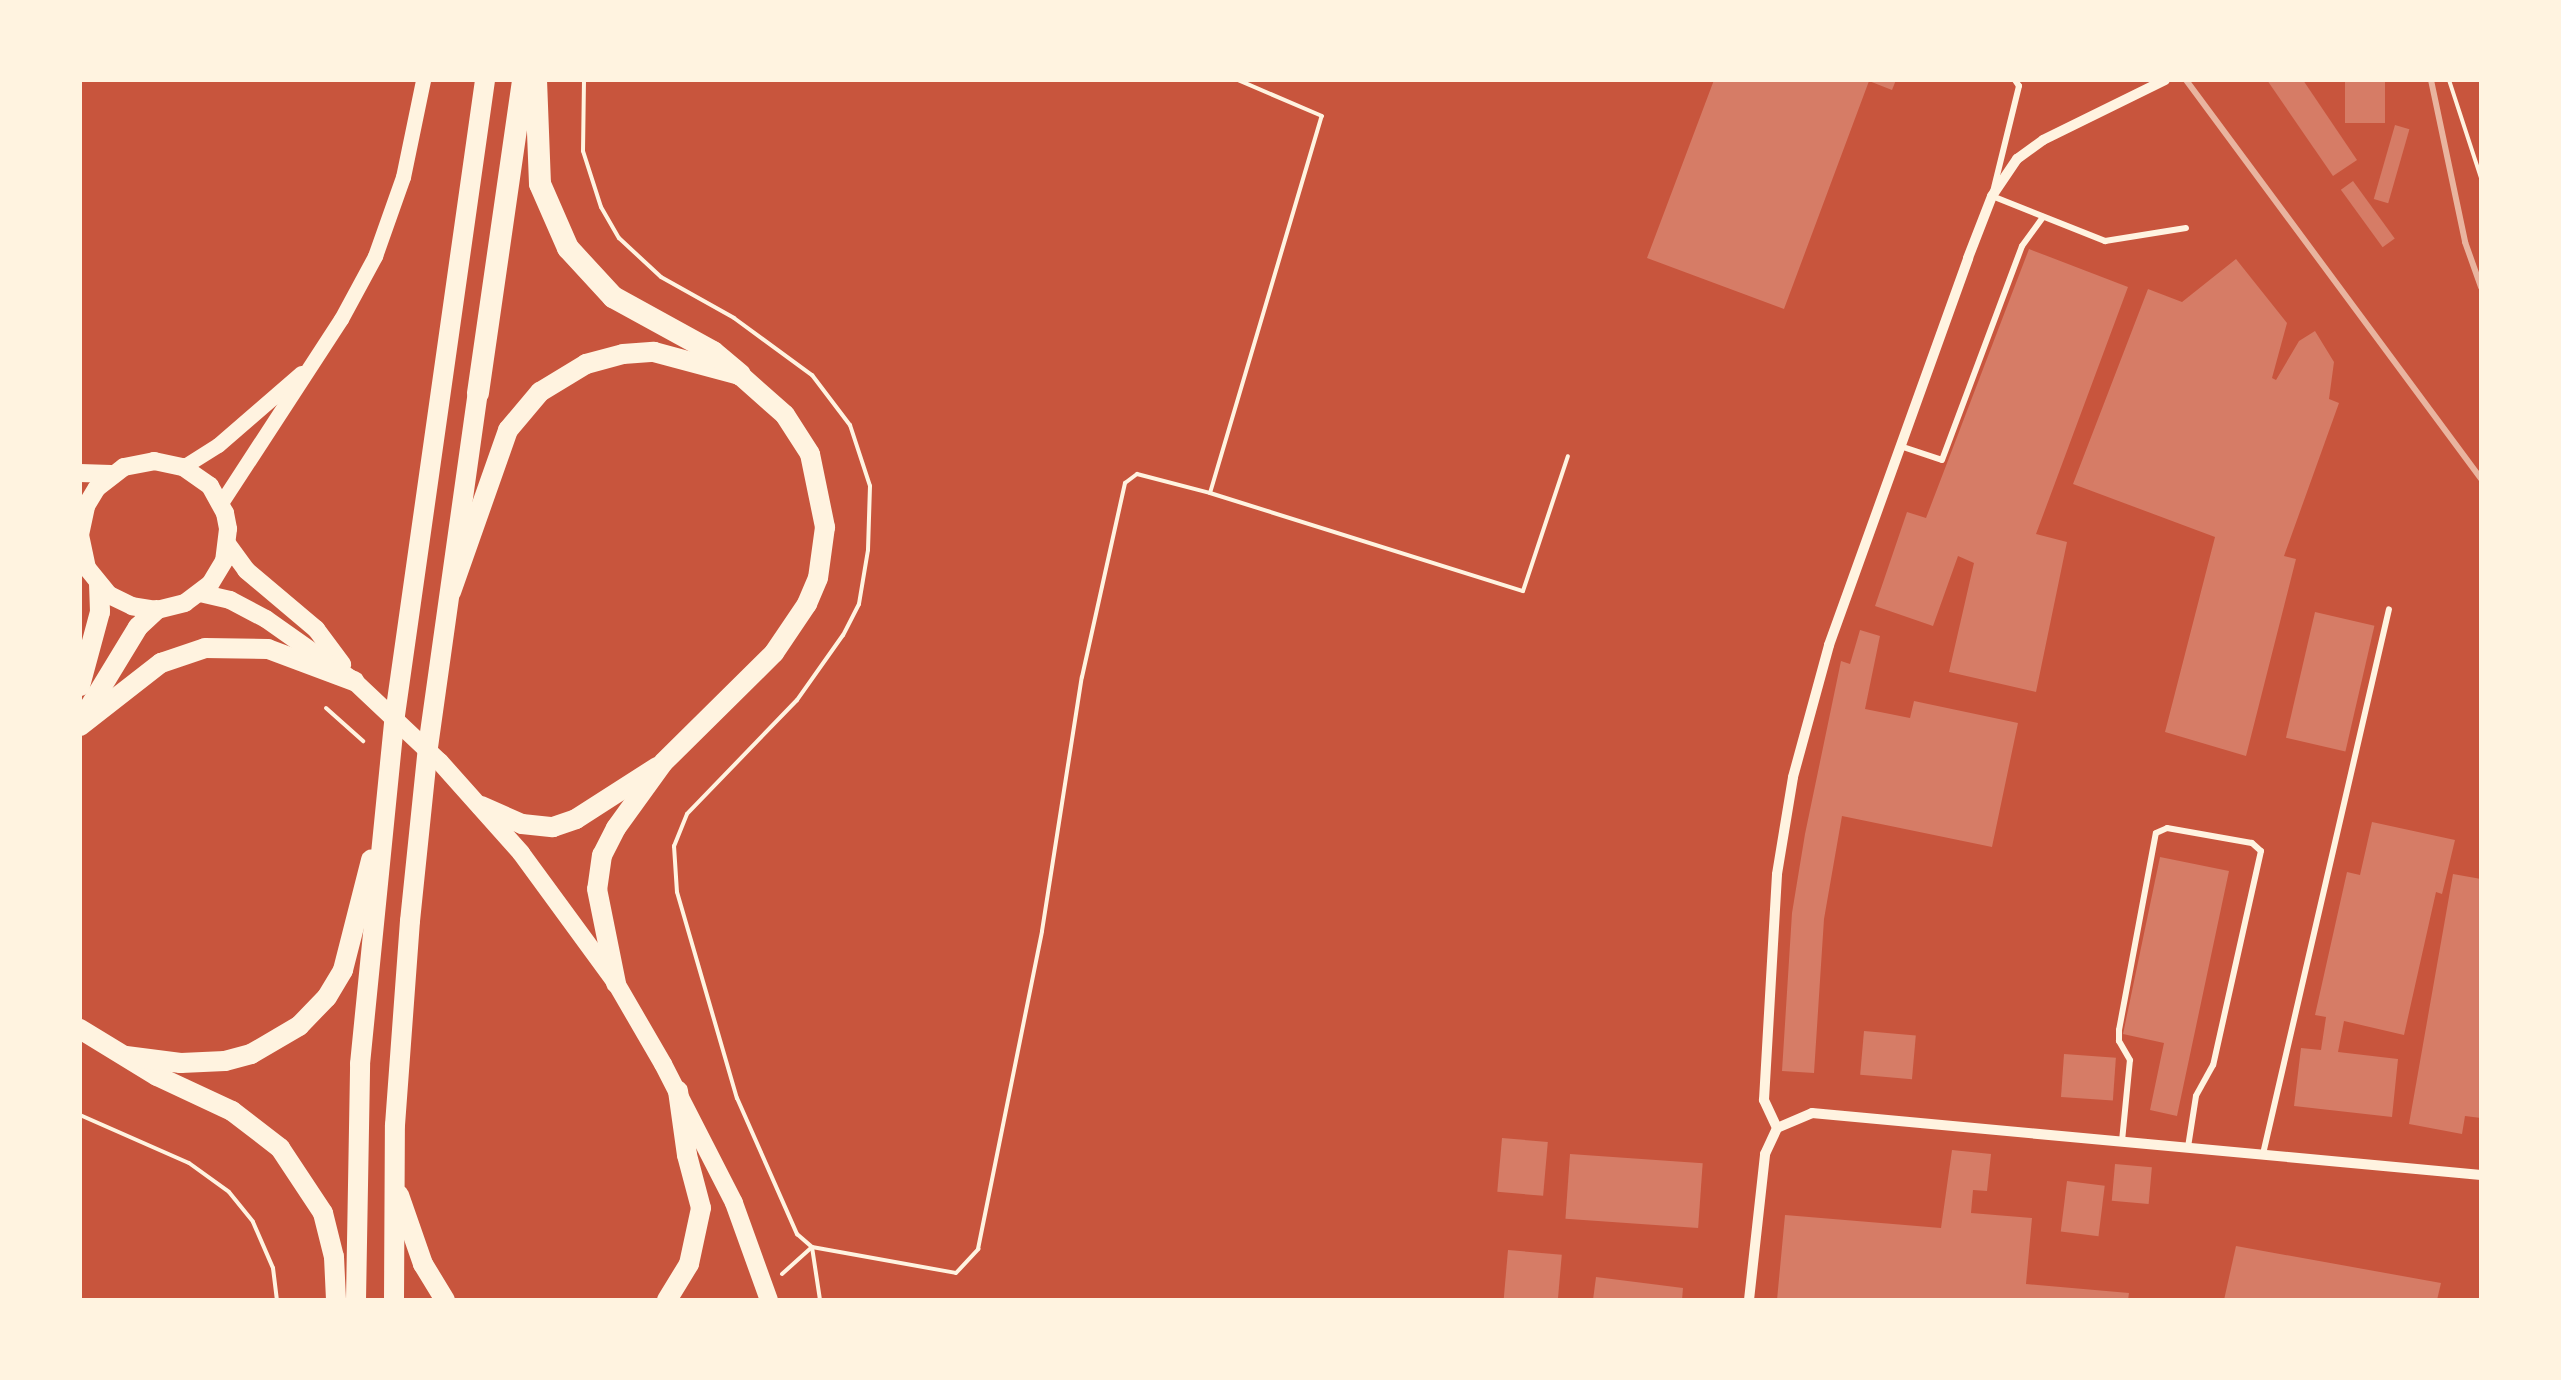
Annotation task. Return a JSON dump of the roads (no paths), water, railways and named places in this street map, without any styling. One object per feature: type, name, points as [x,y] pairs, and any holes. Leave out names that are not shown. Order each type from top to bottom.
[{"type":"highway","points":[[356,1300],[360,1064],[384,820],[485,80]]},
{"type":"highway","points":[[394,1300],[393,1179],[410,921],[451,592],[523,80]]},
{"type":"highway","points":[[536,80],[540,184],[568,248],[613,297],[713,352],[785,415],[810,454],[823,504],[823,552],[818,578],[794,628],[753,676],[663,764],[616,828],[599,864],[598,905],[616,983]]},
{"type":"highway","points":[[451,592],[482,514],[501,443],[526,404],[554,381],[604,358],[642,352],[682,356],[740,374]]},
{"type":"highway","points":[[80,686],[100,612],[99,585]]},
{"type":"highway","points":[[80,724],[138,627],[156,610]]},
{"type":"highway","points":[[80,724],[161,663],[205,648],[268,649],[358,684]]},
{"type":"highway","points":[[474,798],[522,824],[553,827],[576,819],[663,764]]},
{"type":"highway","points":[[126,1056],[181,1063],[225,1060],[274,1042],[315,1012],[343,970],[355,908],[384,820]]},
{"type":"highway","points":[[80,1030],[157,1076],[232,1111],[258,1128],[295,1165],[318,1202],[330,1235],[336,1300]]},
{"type":"highway","points":[[667,1300],[689,1264],[701,1208],[687,1155],[678,1090]]},
{"type":"highway","points":[[393,1179],[424,1264],[445,1300]]},
{"type":"main road","points":[[80,474],[111,474],[139,462],[183,466],[210,486],[221,503],[228,545],[246,570],[316,629],[358,684],[474,798],[616,983],[678,1090],[734,1203],[767,1292]]},
{"type":"main road","points":[[111,474],[86,506],[80,536],[83,558],[99,585],[119,601],[156,610],[200,594],[217,575],[228,545]]},
{"type":"main road","points":[[200,594],[230,600],[266,619],[358,684]]},
{"type":"street","points":[[221,503],[353,299],[385,231],[407,163],[423,80]]},
{"type":"street","points":[[1777,1128],[1764,1100],[1771,937],[1784,826],[1809,703],[1992,196],[2030,148],[2166,80]]},
{"type":"street","points":[[183,466],[218,445],[312,363]]},
{"type":"street","points":[[1749,1300],[1762,1169],[1777,1128],[1802,1115],[1824,1112],[2481,1175]]},
{"type":"lane","points":[[2015,80],[2019,86],[1992,196],[2105,241],[2186,228]]},
{"type":"lane","points":[[1900,446],[1942,460],[2022,246],[2044,217]]},
{"type":"lane","points":[[2262,1154],[2390,609]]},
{"type":"lane","points":[[2122,1140],[2130,1060],[2119,1041],[2119,1030],[2156,833],[2167,828],[2252,843],[2261,851],[2213,1066],[2196,1096],[2188,1147]]},
{"type":"railway","points":[[2186,80],[2481,479]]},
{"type":"railway","points":[[2431,80],[2465,242],[2481,287]]}]
